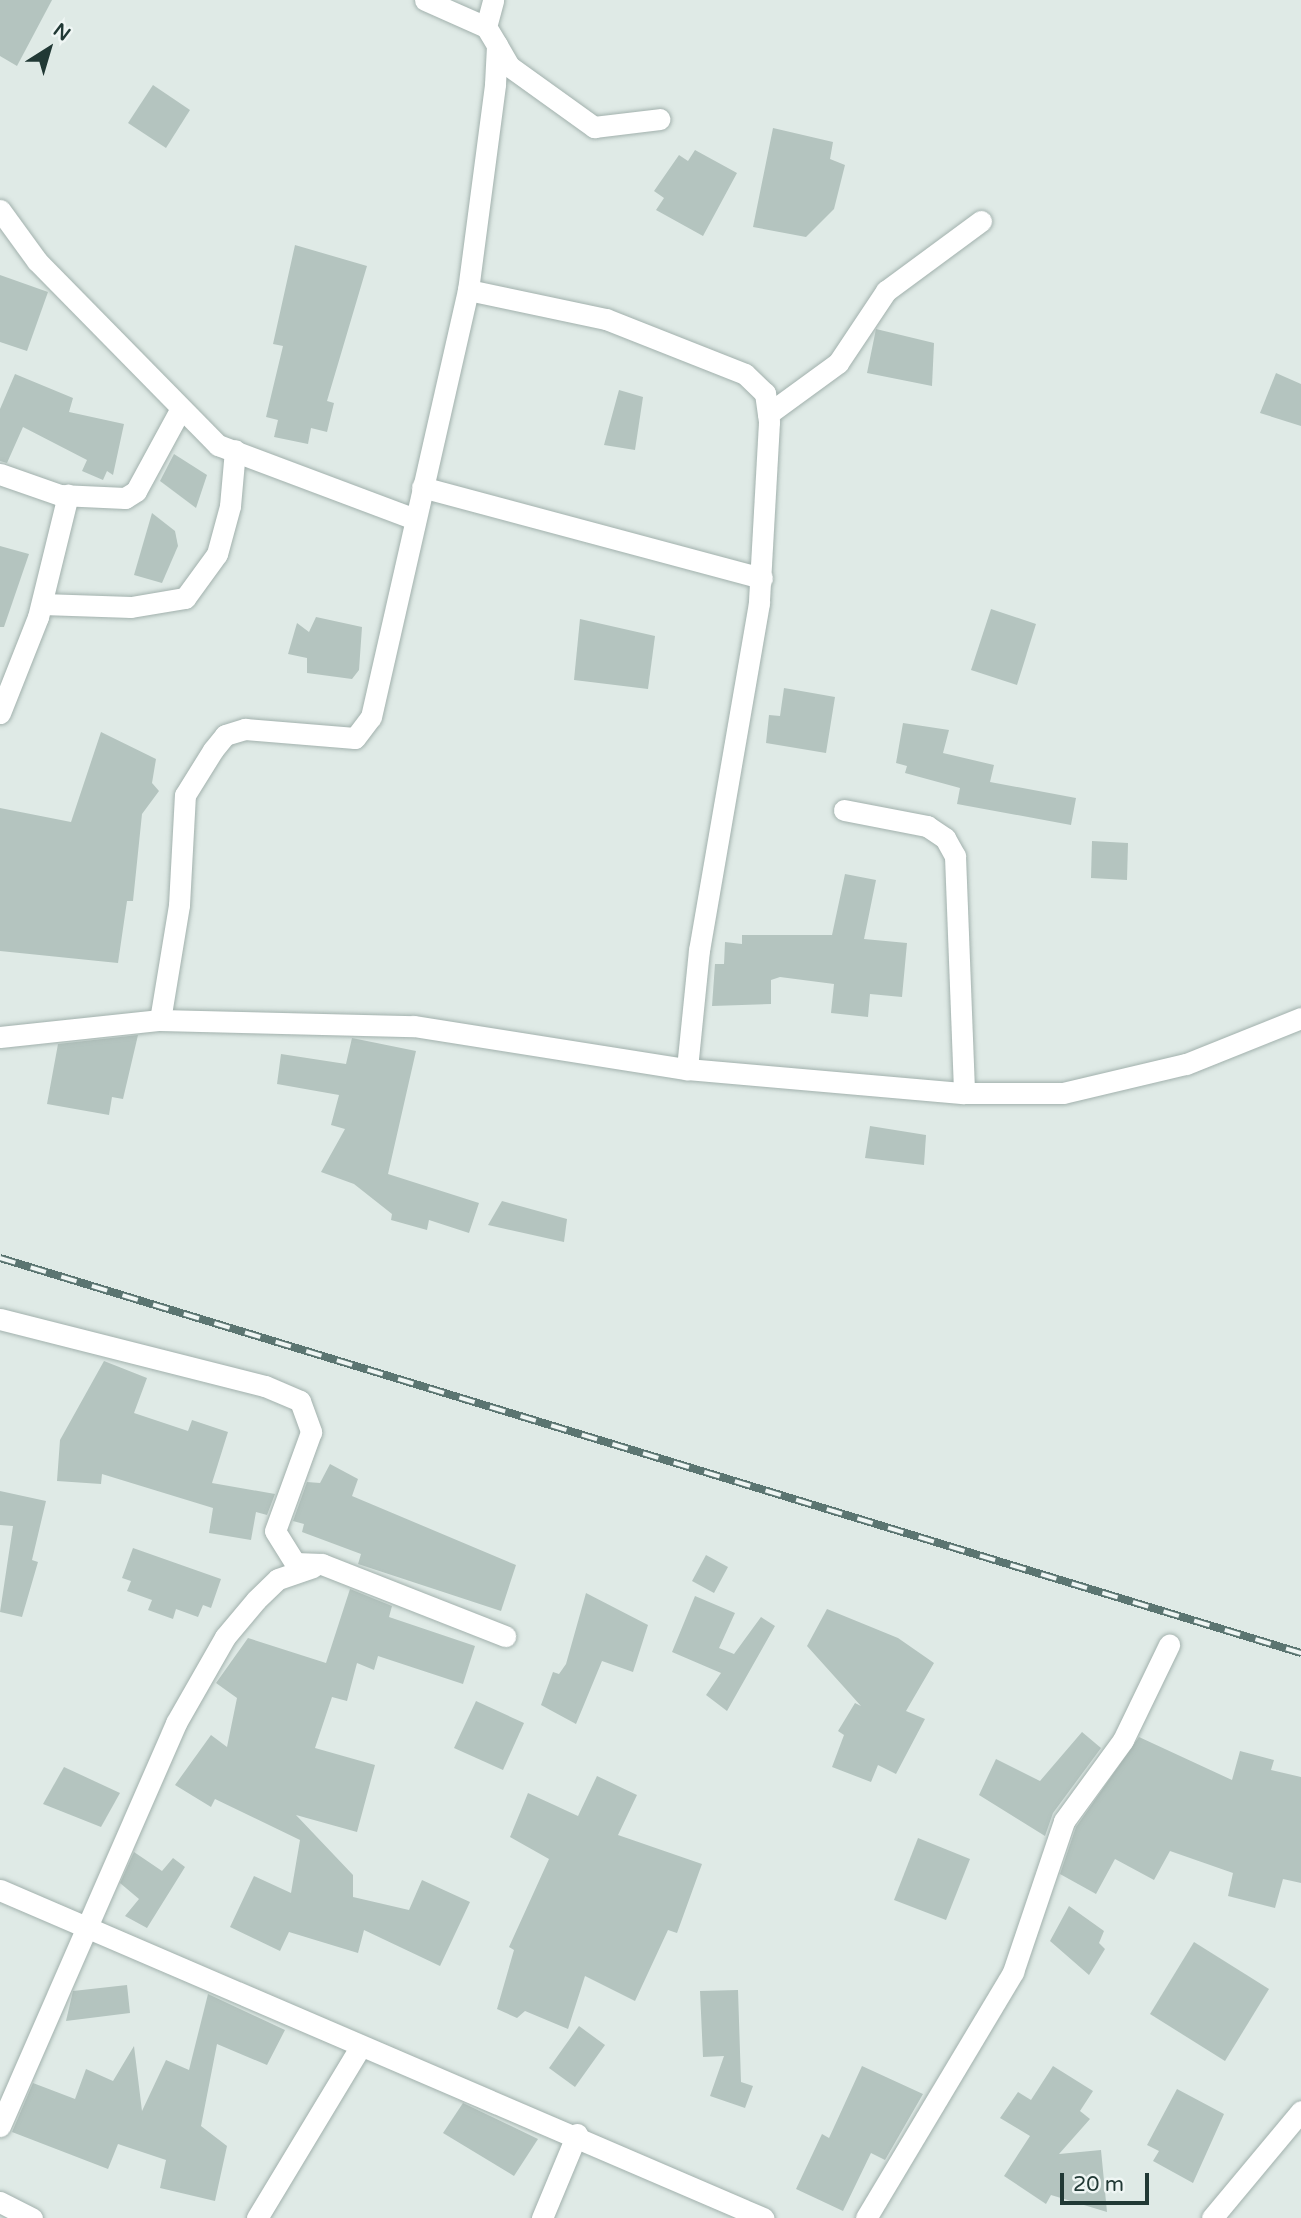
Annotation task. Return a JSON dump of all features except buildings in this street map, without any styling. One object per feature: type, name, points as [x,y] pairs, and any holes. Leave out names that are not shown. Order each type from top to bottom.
[{"type":"street","points":[[425,0],[492,36],[509,65],[594,127],[660,120]]},
{"type":"street","points":[[160,1020],[178,905],[185,795],[225,736],[245,729],[355,738],[364,733],[468,290],[493,0]]},
{"type":"street","points":[[0,210],[37,261],[218,445],[415,519]]},
{"type":"street","points":[[768,414],[838,363],[886,291],[981,221]]},
{"type":"street","points":[[468,290],[606,318],[745,374],[765,393],[768,414],[762,578],[699,950],[687,1069]]},
{"type":"street","points":[[0,474],[68,495],[125,498],[136,491],[181,408]]},
{"type":"street","points":[[42,604],[131,607],[185,598],[217,554],[230,506],[235,450]]},
{"type":"street","points":[[422,487],[762,578]]},
{"type":"street","points":[[0,713],[42,604],[68,495]]},
{"type":"street","points":[[844,810],[927,826],[945,838],[955,856],[964,1093]]},
{"type":"street","points":[[0,1037],[160,1020],[414,1026],[687,1069],[964,1093],[1063,1093],[1124,1083],[1301,1018]]},
{"type":"street","points":[[0,1319],[265,1386],[300,1401],[311,1432],[275,1531],[295,1563],[322,1564],[505,1636]]},
{"type":"street","points":[[0,2126],[83,1925],[176,1723],[225,1637],[278,1580],[322,1564]]},
{"type":"street","points":[[866,2218],[1013,1972],[1064,1821],[1123,1740],[1169,1645]]},
{"type":"street","points":[[0,1890],[359,2049],[577,2134],[763,2218]]},
{"type":"street","points":[[257,2218],[359,2049]]},
{"type":"street","points":[[1212,2218],[1294,2135],[1301,2111]]},
{"type":"street","points":[[542,2218],[577,2134]]},
{"type":"street","points":[[0,2202],[32,2218]]},
{"type":"railway","points":[[0,1258],[1301,1653]]}]
